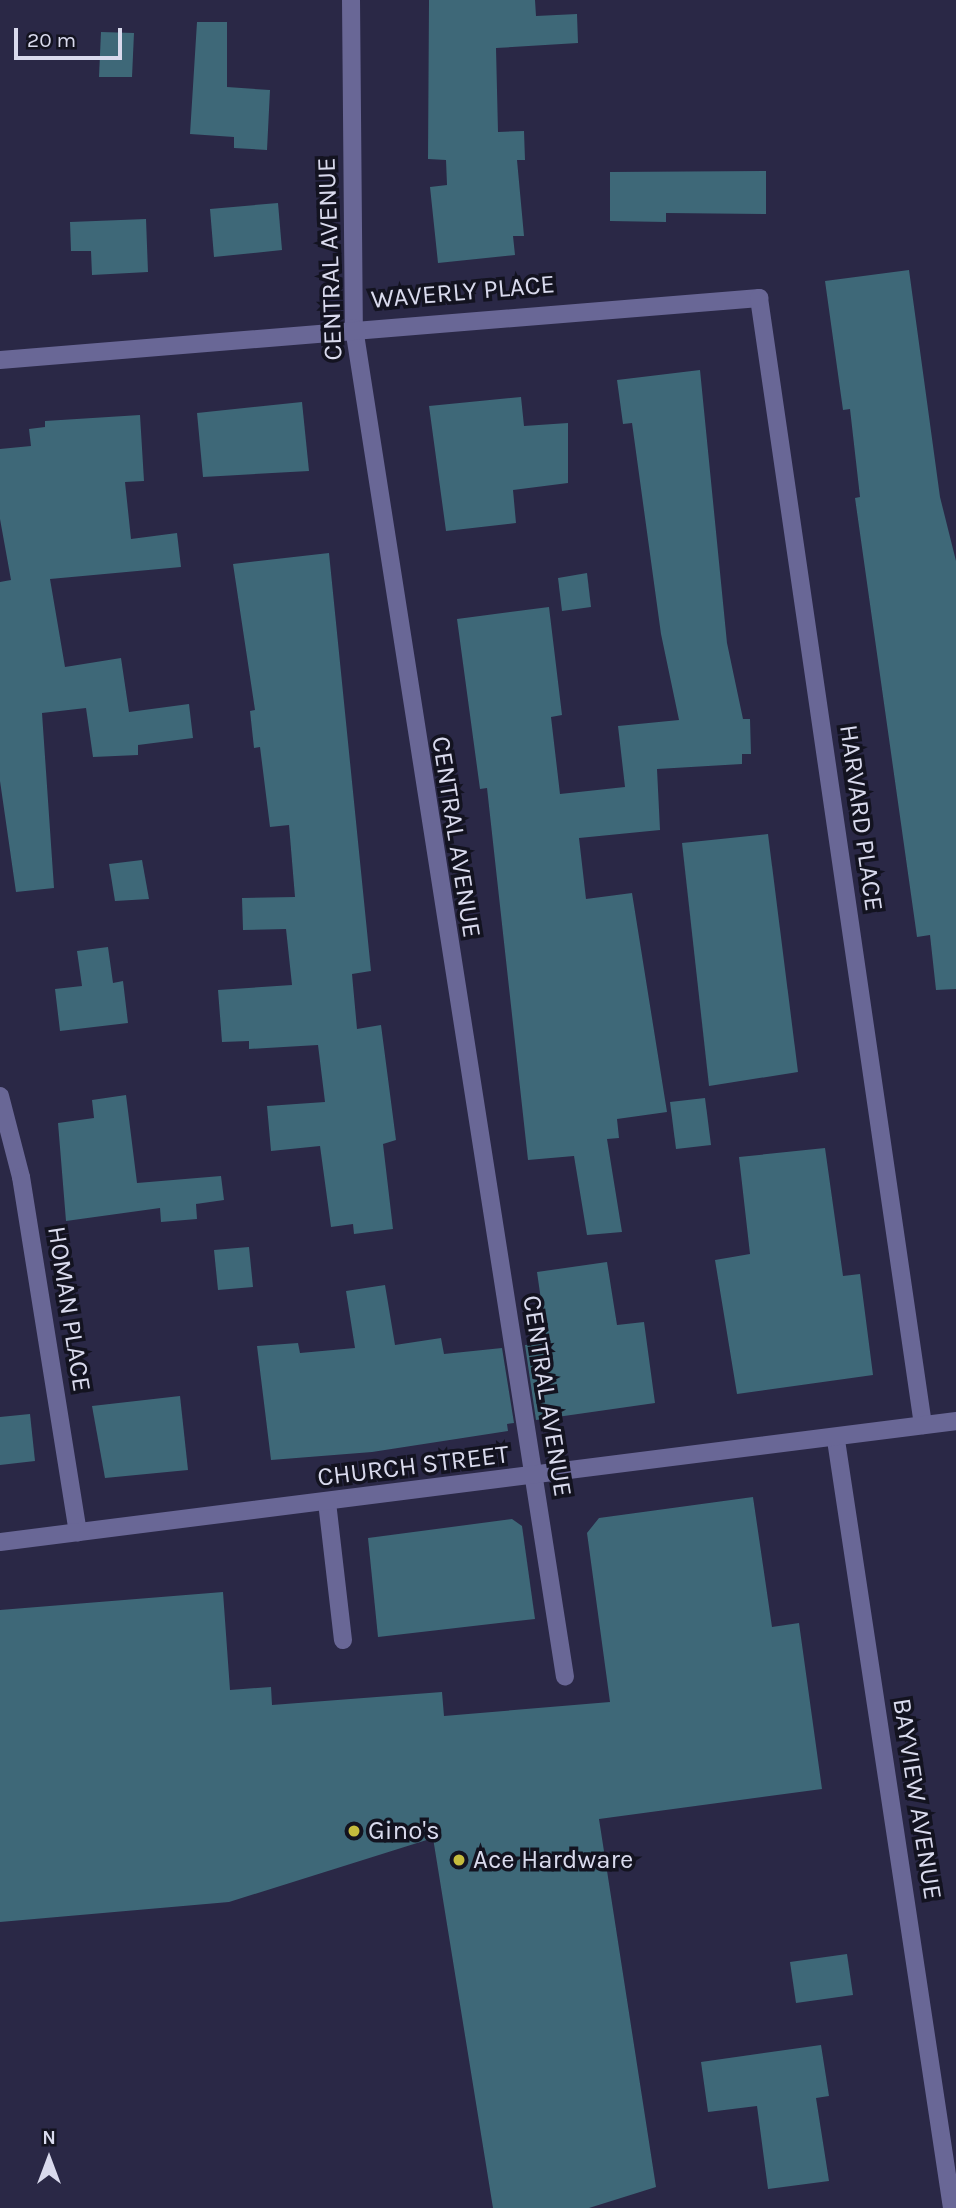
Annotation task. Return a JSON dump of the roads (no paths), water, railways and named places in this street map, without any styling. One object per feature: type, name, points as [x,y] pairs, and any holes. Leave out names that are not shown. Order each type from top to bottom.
[{"type":"street","name":"CENTRAL AVENUE","points":[[351,0],[354,328],[565,1676]]},
{"type":"street","name":"HARVARD PLACE","points":[[680,300],[759,298],[923,1425]]},
{"type":"street","name":"WAVERLY PLACE","points":[[0,360],[680,300]]},
{"type":"street","name":"HOMAN PLACE","points":[[0,1096],[21,1177],[78,1532]]},
{"type":"street","name":"CHURCH STREET","points":[[0,1542],[836,1440],[956,1421]]},
{"type":"street","name":"BAYVIEW AVENUE","points":[[836,1440],[952,2208]]},
{"type":"street","points":[[327,1502],[343,1640]]},
{"type":"place","name":"Gino's","points":[[354,1831]]},
{"type":"place","name":"Ace Hardware","points":[[459,1860]]}]
